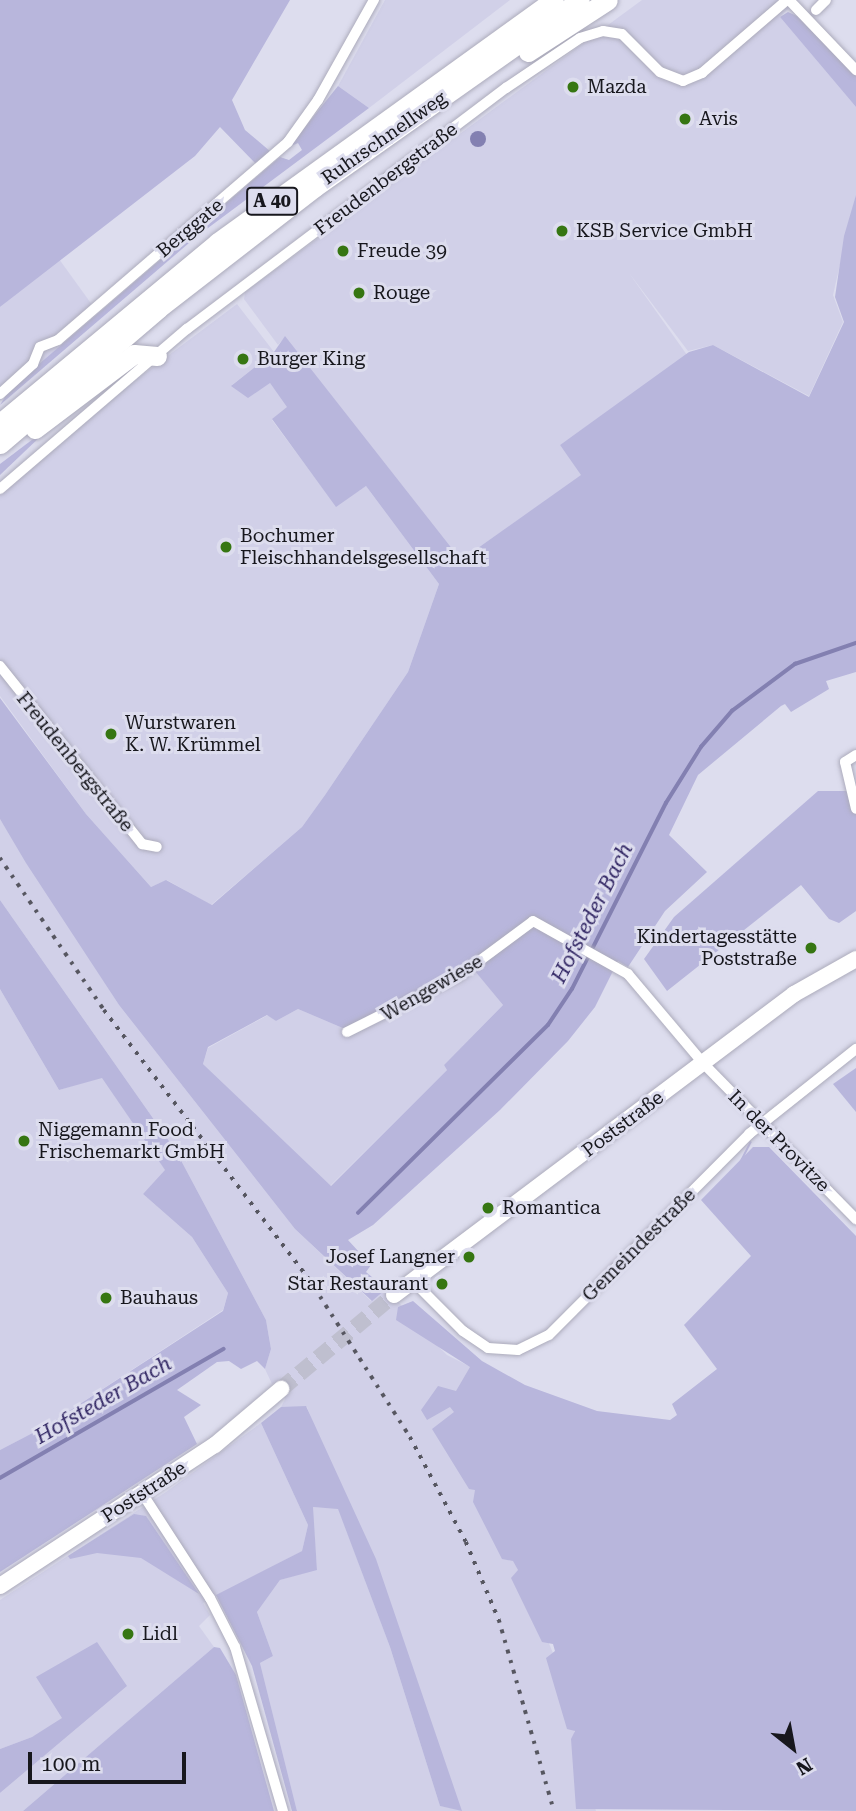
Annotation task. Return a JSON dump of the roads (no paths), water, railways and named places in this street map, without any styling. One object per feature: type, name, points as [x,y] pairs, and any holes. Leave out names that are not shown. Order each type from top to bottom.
[{"type":"highway","name":"A 40","points":[[414,98],[533,0]]},
{"type":"highway","name":"Ruhrschnellweg","points":[[0,423],[218,242],[414,98],[554,0]]},
{"type":"highway","name":"Ruhrschnellweg","points":[[0,444],[176,295],[435,102],[580,0]]},
{"type":"highway","points":[[435,102],[503,68],[608,0]]},
{"type":"highway","points":[[0,455],[134,354],[156,356]]},
{"type":"street","name":"Berggate","points":[[0,394],[33,364],[40,347],[58,340],[288,142],[318,100],[373,0]]},
{"type":"street","name":"Freudenbergstraße","points":[[0,489],[156,356],[506,88],[580,38],[603,31],[622,34],[660,72],[683,81],[702,73],[788,0],[856,70]]},
{"type":"street","points":[[816,10],[826,0]]},
{"type":"street","name":"Freudenbergstraße","points":[[0,666],[142,844],[157,847]]},
{"type":"street","points":[[856,755],[845,762],[856,809]]},
{"type":"street","name":"Wengewiese","points":[[347,1032],[459,976],[533,922],[604,959],[642,988],[703,1063]]},
{"type":"street","name":"Poststraße","points":[[394,1295],[412,1280],[457,1252],[808,984],[856,959]]},
{"type":"street","name":"Gemeindestraße","points":[[412,1280],[474,1340],[488,1348],[518,1350],[549,1335],[760,1124],[856,1049]]},
{"type":"street","name":"In der Provitze","points":[[703,1063],[856,1219]]},
{"type":"street","name":"Poststraße","points":[[0,1586],[215,1445],[281,1390]]},
{"type":"street","points":[[142,1493],[226,1628],[241,1663],[283,1811]]},
{"type":"waterway","name":"Hofsteder Bach","points":[[358,1213],[548,1025],[572,989],[666,803],[701,747],[732,711],[795,664],[856,643]]},
{"type":"waterway","name":"Hofsteder Bach","points":[[0,1478],[223,1349]]},
{"type":"tunnel","points":[[281,1389],[394,1295]]},
{"type":"railway","points":[[0,858],[104,1010],[309,1279],[410,1437],[466,1542],[499,1620],[554,1811]]},
{"type":"place","name":"Mazda","points":[[573,87]]},
{"type":"place","name":"Avis","points":[[685,119]]},
{"type":"place","name":"KSB Service GmbH","points":[[562,231]]},
{"type":"place","name":"Freude 39","points":[[343,251]]},
{"type":"place","name":"Rouge","points":[[359,293]]},
{"type":"place","name":"Burger King","points":[[243,359]]},
{"type":"place","name":"Bochumer Fleischhandelsgesellschaft","points":[[226,547]]},
{"type":"place","name":"Wurstwaren K. W. Krümmel","points":[[111,734]]},
{"type":"place","name":"Kindertagesstätte Poststraße","points":[[811,948]]},
{"type":"place","name":"Niggemann Food Frischemarkt GmbH","points":[[24,1141]]},
{"type":"place","name":"Romantica","points":[[488,1208]]},
{"type":"place","name":"Josef Langner","points":[[469,1257]]},
{"type":"place","name":"Star Restaurant","points":[[442,1284]]},
{"type":"place","name":"Bauhaus","points":[[106,1298]]},
{"type":"place","name":"Lidl","points":[[128,1634]]}]
